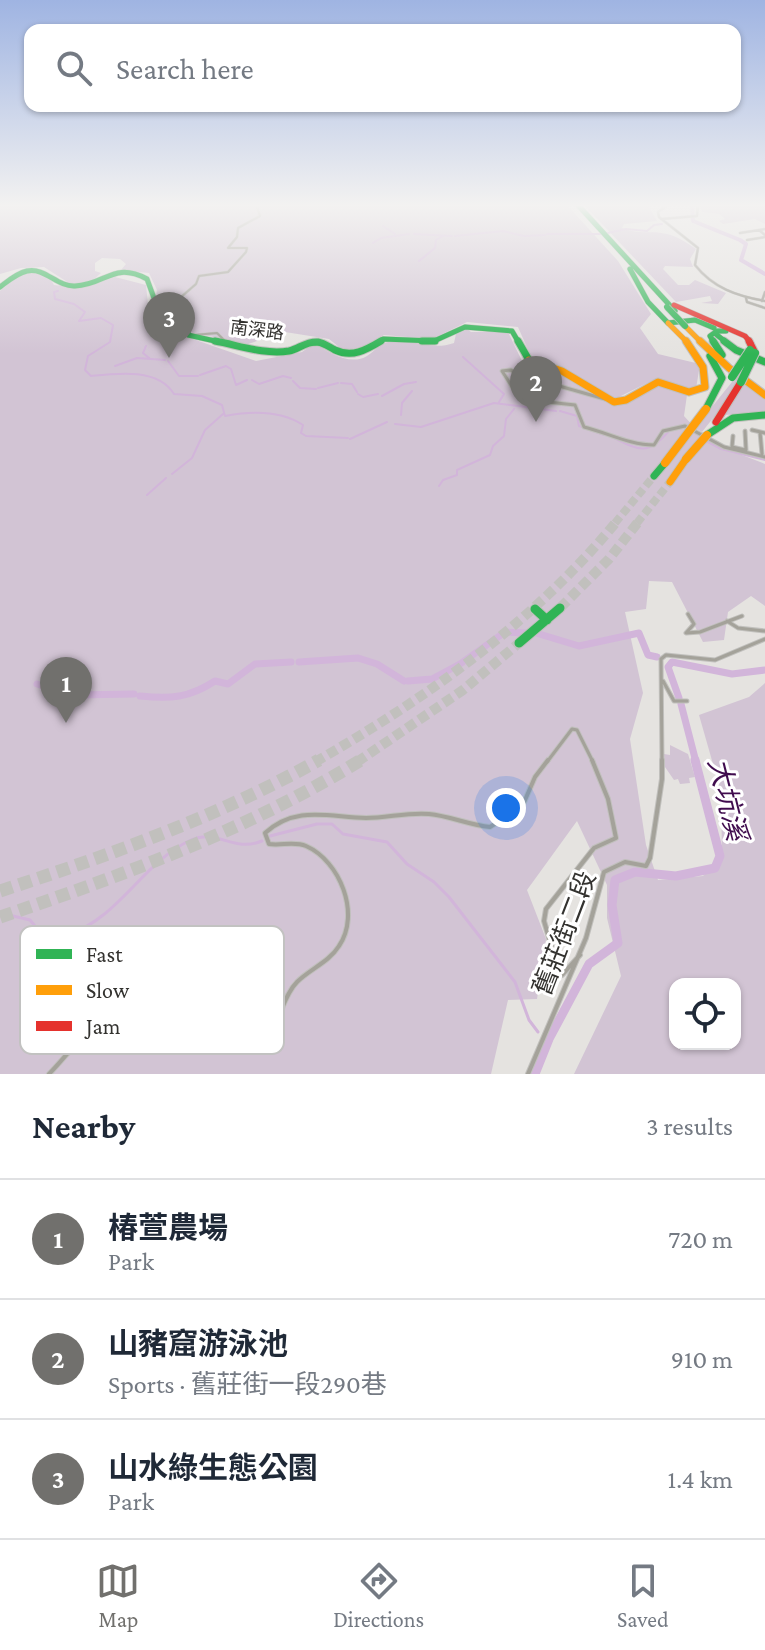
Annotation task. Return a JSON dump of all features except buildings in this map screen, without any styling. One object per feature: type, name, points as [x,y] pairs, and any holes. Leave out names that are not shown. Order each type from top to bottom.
[{"type":"main road","points":[[606,400],[626,400],[658,382],[689,392],[705,387],[707,372],[703,359],[648,302],[638,280],[619,254]]},
{"type":"main road","points":[[621,254],[674,309],[720,372],[721,383],[706,409]]},
{"type":"main road","points":[[621,254],[674,309],[716,330],[748,336],[755,346],[723,412],[707,435]]},
{"type":"main road","name":"南深路","points":[[0,287],[17,272],[47,273],[63,286],[71,287],[95,282],[111,271],[145,275],[153,289],[154,305],[165,311],[188,313],[186,333],[191,336],[282,351],[321,342],[333,350],[352,354],[364,351],[383,339],[434,341],[465,327],[508,329],[515,333],[529,360],[562,371],[606,400]]},
{"type":"main road","points":[[668,323],[703,322],[716,330],[730,346],[765,362]]},
{"type":"main road","points":[[686,326],[765,392]]},
{"type":"main road","points":[[686,326],[729,368],[765,392]]},
{"type":"main road","points":[[728,360],[711,341],[713,333],[725,331],[740,335],[748,341],[753,352]]},
{"type":"main road","points":[[736,380],[706,409],[659,469],[672,479],[721,421],[745,414],[765,415]]},
{"type":"main road","points":[[519,643],[560,608]]},
{"type":"main road","points":[[535,609],[547,620]]},
{"type":"street","points":[[165,311],[196,284],[199,276],[228,272],[244,254]]},
{"type":"street","points":[[697,254],[695,265],[711,285],[763,301],[765,292]]},
{"type":"street","points":[[746,298],[747,302],[765,308]]},
{"type":"street","points":[[606,400],[558,385],[528,383],[507,368],[502,371],[520,399],[575,405],[584,427],[616,435],[634,445],[654,445],[663,431],[685,426],[724,447],[764,455]]},
{"type":"street","points":[[752,430],[765,433]]},
{"type":"street","points":[[745,431],[746,450]]},
{"type":"street","points":[[760,432],[764,455]]},
{"type":"street","points":[[733,436],[732,447],[764,455]]},
{"type":"street","points":[[688,614],[694,624],[692,629],[685,630],[686,633],[700,632],[742,616]]},
{"type":"street","points":[[726,621],[738,628],[765,631]]},
{"type":"street","points":[[687,701],[674,701],[661,677],[661,659],[666,655],[715,660],[765,639]]},
{"type":"street","name":"舊莊街二段","points":[[528,1074],[542,1035],[580,955],[592,923],[595,891],[604,872],[625,862],[646,866],[650,858],[662,779],[661,677]]},
{"type":"street","points":[[284,1006],[296,983],[341,945],[348,924],[340,876],[321,855],[304,846],[292,842],[280,846],[269,844],[265,833],[272,826],[302,813],[316,812],[370,818],[395,813],[429,814],[490,827],[522,807],[535,777],[572,729],[577,730],[584,740],[596,773],[609,796],[610,816],[617,832],[616,838],[594,848],[546,909],[548,940],[554,955],[553,979],[563,975],[573,958],[580,955]]},
{"type":"street","points":[[49,1074],[69,1054]]},
{"type":"shaded area","points":[[0,254],[612,254],[651,314],[640,328],[658,354],[700,364],[696,389],[653,380],[613,400],[564,368],[532,359],[518,327],[467,322],[432,339],[384,335],[368,345],[344,351],[329,339],[285,332],[248,344],[189,332],[193,310],[163,309],[155,303],[157,290],[149,273],[121,270],[126,264],[120,259],[102,258],[95,263],[95,271],[101,273],[92,281],[72,285],[44,267],[21,268],[0,274]]},
{"type":"shaded area","points":[[631,254],[693,254],[690,259],[693,267],[665,266],[663,269],[678,285],[689,285],[695,280],[726,293],[718,304],[701,303],[712,301],[710,296],[676,302]]},
{"type":"shaded area","points":[[23,272],[47,274],[54,285],[78,288],[115,277],[146,285],[150,324],[256,361],[302,352],[315,343],[333,354],[354,360],[389,342],[438,346],[454,343],[456,334],[467,329],[471,332],[508,332],[523,363],[555,371],[603,400],[622,405],[659,385],[687,395],[684,416],[695,428],[736,377],[739,379],[702,432],[696,429],[706,441],[765,464],[765,606],[751,596],[728,612],[724,640],[703,642],[672,582],[649,581],[646,609],[625,612],[643,693],[630,739],[646,845],[658,880],[703,876],[722,857],[721,792],[699,715],[749,697],[765,683],[765,1074],[574,1074],[621,976],[607,918],[607,885],[577,821],[527,890],[546,939],[537,999],[508,1000],[491,1074],[0,1074],[0,291]]},
{"type":"shaded area","points":[[744,383],[765,398],[765,412],[725,415]]},
{"type":"shaded area","points":[[670,745],[688,754],[695,777],[689,778],[690,783],[680,784],[665,767],[664,754],[670,755]]},
{"type":"waterway","points":[[419,261],[427,254]]},
{"type":"waterway","points":[[743,254],[741,260],[765,274]]},
{"type":"waterway","points":[[58,291],[54,292],[55,299],[74,304],[85,312],[79,321],[101,318],[113,325],[110,342],[88,356],[85,370],[91,376],[148,376],[167,386],[174,394],[202,396],[222,405],[225,416],[275,414],[303,425],[301,433],[306,436],[348,438]]},
{"type":"waterway","points":[[146,346],[143,353],[149,358]]},
{"type":"waterway","points":[[463,357],[504,394],[499,402]]},
{"type":"waterway","points":[[115,366],[137,358],[165,360]]},
{"type":"waterway","points":[[168,361],[179,376],[198,376]]},
{"type":"waterway","points":[[200,375],[226,366],[231,369],[236,385],[247,380]]},
{"type":"waterway","points":[[252,380],[259,384],[283,376],[291,378]]},
{"type":"waterway","points":[[293,381],[300,388],[316,389]]},
{"type":"waterway","points":[[382,396],[404,384],[416,382]]},
{"type":"waterway","points":[[318,388],[338,383]]},
{"type":"waterway","points":[[341,383],[352,384],[357,392]]},
{"type":"waterway","points":[[401,415],[402,403],[412,391]]},
{"type":"waterway","points":[[358,394],[363,397],[378,394]]},
{"type":"waterway","points":[[395,424],[421,427],[494,403],[556,411]]},
{"type":"waterway","points":[[439,486],[443,480],[457,475],[457,470],[490,455],[493,446],[504,436],[506,419],[514,409]]},
{"type":"waterway","points":[[560,411],[577,416],[579,426],[604,435]]},
{"type":"waterway","points":[[172,474],[192,458],[205,430],[223,414]]},
{"type":"waterway","points":[[350,439],[387,422]]},
{"type":"waterway","points":[[614,438],[643,448],[655,444],[668,432]]},
{"type":"waterway","points":[[706,441],[721,449],[765,460]]},
{"type":"waterway","points":[[147,495],[166,478]]},
{"type":"waterway","points":[[408,681],[432,679],[460,664],[505,632],[527,633]]},
{"type":"waterway","points":[[536,633],[579,646],[639,633],[648,655],[657,657]]},
{"type":"waterway","points":[[299,662],[358,658],[377,664],[404,681]]},
{"type":"waterway","points":[[140,696],[179,696],[215,681],[228,684],[255,664],[291,662]]},
{"type":"waterway","name":"大坑溪","points":[[679,698],[668,667],[672,662],[732,674],[765,670]]},
{"type":"waterway","points":[[37,684],[75,695],[134,694]]},
{"type":"waterway","name":"大坑溪","points":[[681,704],[696,762]]},
{"type":"waterway","name":"大坑溪","points":[[535,1074],[549,1039],[589,964],[618,943],[612,905],[615,880],[635,872],[676,876],[715,868],[720,856],[695,760]]},
{"type":"waterway","points":[[270,836],[317,824],[332,824],[343,834],[387,842],[407,864],[434,882],[449,897],[515,982],[529,1020],[538,1032]]},
{"type":"waterway","points":[[87,926],[103,916],[159,861],[191,840],[209,837],[242,844],[262,841]]},
{"type":"waterway","points":[[0,913],[30,920],[35,926]]},
{"type":"tunnel","points":[[615,523],[654,476]]},
{"type":"tunnel","points":[[637,523],[670,482]]},
{"type":"tunnel","points":[[315,762],[398,711],[477,655],[551,592],[617,521]]},
{"type":"tunnel","points":[[560,608],[609,559],[639,521]]},
{"type":"tunnel","points":[[357,762],[463,690],[519,643]]},
{"type":"tunnel","points":[[0,891],[202,817],[319,760]]},
{"type":"tunnel","points":[[0,917],[185,849],[275,808],[361,760]]},
{"type":"traffic: fast","points":[[623,254],[675,311]]},
{"type":"traffic: fast","points":[[630,269],[648,302],[668,323]]},
{"type":"traffic: fast","points":[[0,287],[26,271],[35,270],[67,286],[87,284],[118,271],[126,271],[147,279],[158,309],[189,314],[188,335],[265,351],[291,351],[309,342],[321,342],[339,352],[352,354],[364,351],[383,339],[434,341],[465,327],[512,331],[529,360]]},
{"type":"traffic: fast","points":[[667,307],[685,326]]},
{"type":"traffic: fast","points":[[668,323],[695,320],[714,328]]},
{"type":"traffic: fast","points":[[722,355],[710,336],[717,331],[726,331]]},
{"type":"traffic: fast","points":[[717,335],[736,350],[765,362]]},
{"type":"traffic: fast","points":[[732,377],[750,350]]},
{"type":"traffic: fast","points":[[741,382],[755,353]]},
{"type":"traffic: fast","points":[[706,409],[722,378],[710,356]]},
{"type":"traffic: fast","points":[[707,435],[733,418],[765,415]]},
{"type":"traffic: fast","points":[[654,476],[665,463]]},
{"type":"traffic: fast","points":[[519,643],[560,608]]},
{"type":"traffic: fast","points":[[535,609],[547,620]]},
{"type":"traffic: slow","points":[[529,360],[562,371],[614,402],[626,400],[658,382],[689,392],[705,387],[700,359],[668,323]]},
{"type":"traffic: slow","points":[[685,326],[729,368],[765,395]]},
{"type":"traffic: slow","points":[[665,463],[706,409]]},
{"type":"traffic: slow","points":[[686,459],[707,435]]},
{"type":"traffic: slow","points":[[670,482],[686,459]]},
{"type":"traffic: jam","points":[[674,305],[745,336],[755,353]]},
{"type":"traffic: jam","points":[[716,422],[741,382]]},
{"type":"place","name":"山水綠生態公園","points":[[169,358]]},
{"type":"place","name":"山豬窟游泳池","points":[[536,422]]},
{"type":"place","name":"椿萱農場","points":[[66,723]]}]
